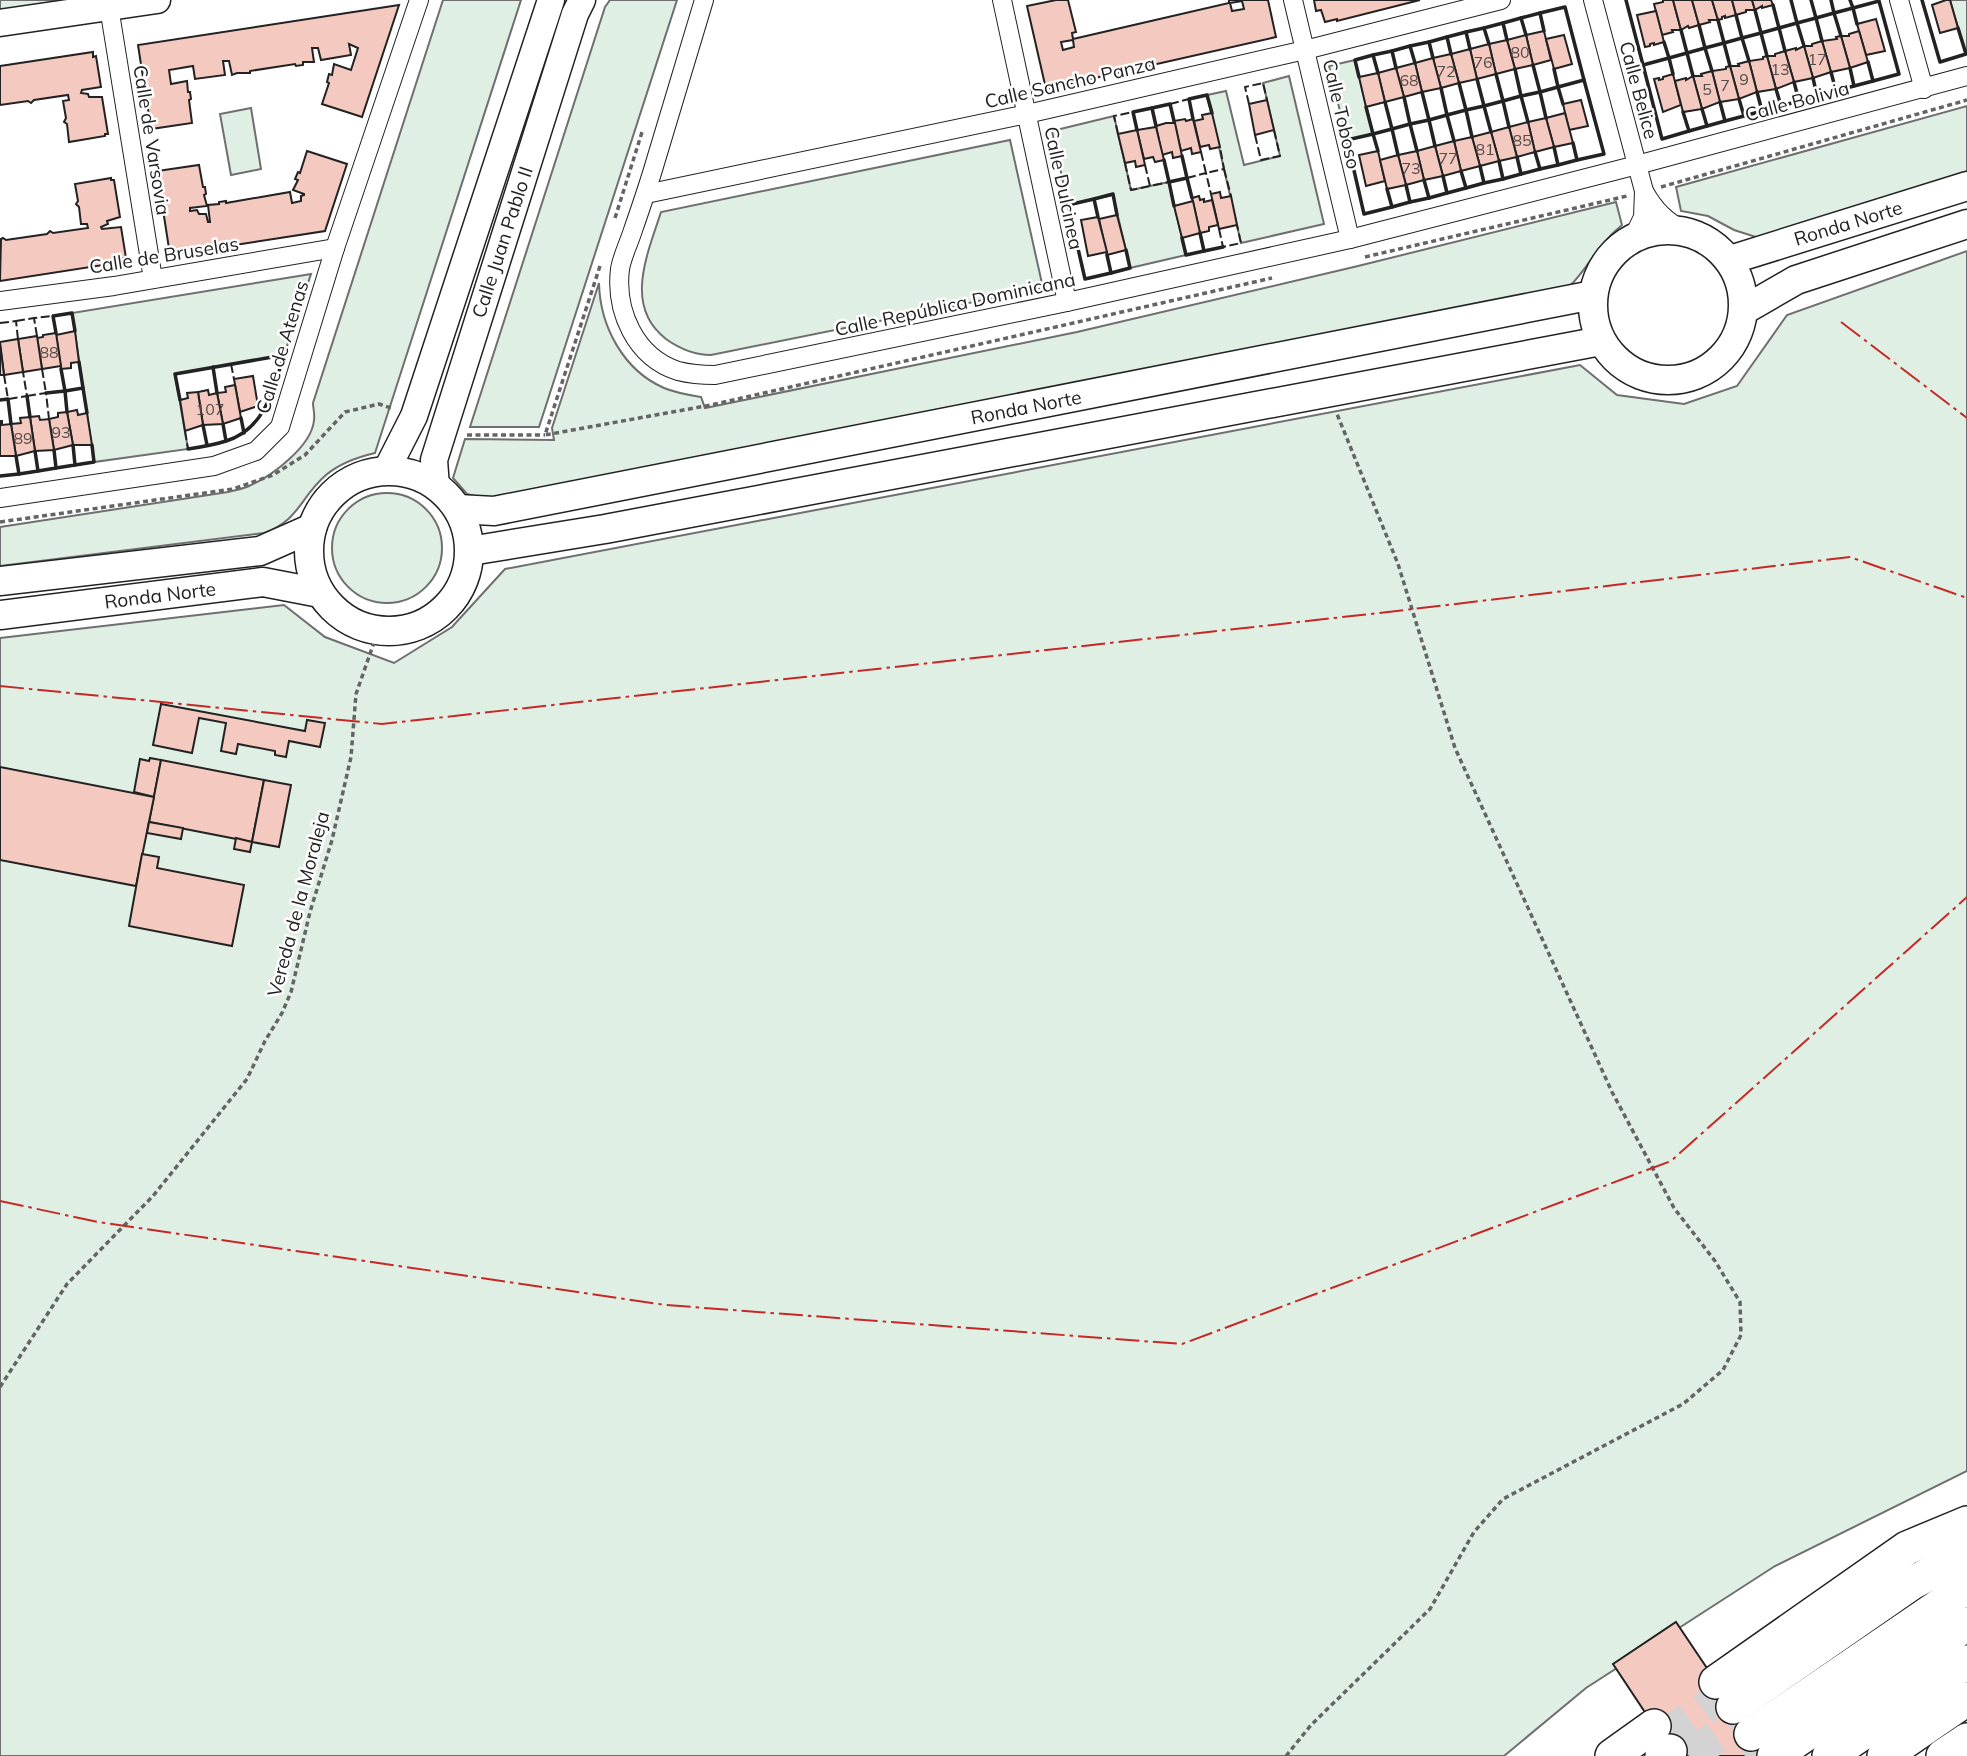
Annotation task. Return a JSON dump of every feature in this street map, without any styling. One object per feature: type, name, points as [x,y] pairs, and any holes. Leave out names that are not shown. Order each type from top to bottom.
[{"type":"highway","points":[[1743,1720],[1907,1548],[1967,1522]]},
{"type":"highway","points":[[1743,1720],[1918,1558],[1967,1535]]},
{"type":"highway","points":[[1743,1720],[1912,1583],[1967,1554]]},
{"type":"highway","points":[[1743,1720],[1922,1596],[1967,1570]]},
{"type":"highway","points":[[1743,1720],[1967,1587]]},
{"type":"highway","points":[[1743,1720],[1967,1603]]},
{"type":"highway","points":[[1743,1720],[1967,1623]]},
{"type":"highway","points":[[1799,1756],[1967,1642]]},
{"type":"highway","points":[[1829,1756],[1967,1662]]},
{"type":"highway","points":[[1857,1756],[1967,1681]]},
{"type":"highway","points":[[1884,1756],[1967,1699]]},
{"type":"highway","points":[[1917,1756],[1967,1723]]},
{"type":"highway","points":[[1943,1756],[1967,1740]]},
{"type":"highway","points":[[1612,1756],[1657,1745]]},
{"type":"main road","points":[[0,23],[156,0]]},
{"type":"main road","name":"Calle Juan Pablo II","points":[[386,471],[414,416],[551,0]]},
{"type":"main road","name":"Calle Juan Pablo II","points":[[436,486],[433,460],[575,14],[582,0]]},
{"type":"main road","name":"Ronda Norte","points":[[1730,260],[1967,187]]},
{"type":"main road","name":"Ronda Norte","points":[[1744,310],[1796,280],[1967,223]]},
{"type":"main road","points":[[1668,230],[1692,233],[1713,244],[1730,260],[1741,284],[1744,310],[1739,334],[1726,355],[1708,370],[1685,380],[1660,381],[1637,374],[1616,360],[1601,341],[1593,319],[1593,295],[1599,275],[1610,257],[1632,240],[1645,233],[1668,230]]},
{"type":"main road","name":"Ronda Norte","points":[[458,509],[495,511],[1593,295]]},
{"type":"main road","points":[[470,551],[619,526],[1601,341]]},
{"type":"main road","points":[[386,471],[412,475],[436,486],[458,509],[467,529],[470,551],[466,578],[452,602],[431,620],[405,630],[378,631],[352,622],[334,610],[320,593],[312,572],[309,550],[312,528],[323,506],[340,488],[362,476],[386,471]]},
{"type":"main road","name":"Ronda Norte","points":[[0,581],[260,551],[312,528]]},
{"type":"main road","name":"Ronda Norte","points":[[0,615],[263,582],[320,593]]},
{"type":"street","name":"Calle de Atenas","points":[[0,498],[214,466],[256,452],[280,427],[335,248],[419,0]]},
{"type":"street","name":"Calle República Dominicana","points":[[705,0],[646,194],[620,266],[621,306],[628,328],[659,362],[677,370],[715,375],[1068,302],[1350,239],[1637,165]]},
{"type":"street","name":"Calle Dulcinea","points":[[1002,0],[1068,302]]},
{"type":"street","name":"Calle Toboso","points":[[1293,0],[1350,239]]},
{"type":"street","name":"Calle Sancho Panza","points":[[646,194],[1027,114],[1305,50],[1501,0]]},
{"type":"street","name":"Calle Belice","points":[[1593,0],[1644,191],[1661,216],[1686,232]]},
{"type":"street","points":[[1899,0],[1924,89]]},
{"type":"street","name":"Calle de Varsovia","points":[[109,7],[153,279]]},
{"type":"street","name":"Calle Bolivia","points":[[1637,165],[1967,76]]},
{"type":"street","name":"Calle Belice","points":[[1632,240],[1643,217],[1644,191]]},
{"type":"street","name":"Calle de Bruselas","points":[[0,301],[153,279],[335,248]]},
{"type":"path","points":[[1362,257],[1644,191],[1967,100]]},
{"type":"path","points":[[613,224],[647,119]]},
{"type":"path","points":[[545,435],[601,264]]},
{"type":"path","points":[[444,427],[465,435],[545,435],[711,405],[1281,276]]},
{"type":"path","points":[[1286,1756],[1311,1725],[1430,1609],[1474,1532],[1503,1499],[1683,1404],[1723,1370],[1741,1335],[1740,1302],[1715,1261],[1674,1208],[1612,1093],[1455,748],[1398,564],[1329,393]]},
{"type":"path","points":[[0,522],[233,489],[273,475],[305,455],[345,412],[379,404],[414,416]]},
{"type":"path","name":"Vereda de la Moraleja","points":[[0,1387],[67,1284],[153,1196],[247,1079],[282,1013],[292,992],[310,912],[332,840],[351,757],[356,694],[378,631]]},
{"type":"green space","points":[[0,0],[66,0],[0,10]]},
{"type":"green space","points":[[443,0],[521,0],[375,453],[349,461],[331,471],[317,483],[293,515],[264,533],[0,566],[0,527],[242,489],[269,475],[299,450],[312,430],[313,403]]},
{"type":"green space","points":[[610,0],[677,0],[539,427],[470,427],[605,7]]},
{"type":"green space","points":[[1950,0],[1967,0],[1967,54],[1966,54]]},
{"type":"green space","points":[[1355,60],[1373,134],[1347,140],[1329,66]]},
{"type":"green space","points":[[1289,76],[1324,224],[1241,243],[1207,95],[1226,91],[1244,165],[1280,156],[1263,83]]},
{"type":"green space","points":[[1967,106],[1967,176],[1759,238],[1734,230],[1708,216],[1681,211],[1676,187]]},
{"type":"green space","points":[[251,108],[261,169],[231,175],[220,114]]},
{"type":"green space","points":[[1114,116],[1131,190],[1169,182],[1186,255],[1130,268],[1113,195],[1068,205],[1052,131]]},
{"type":"green space","points":[[1010,140],[1043,288],[711,355],[693,353],[671,343],[653,326],[645,311],[642,278],[661,212]]},
{"type":"green space","points":[[1616,202],[1622,225],[1606,240],[1569,287],[485,499],[467,494],[453,478],[465,439],[554,440],[552,428],[599,283],[600,299],[609,330],[626,358],[649,380],[664,388],[701,397],[705,408],[1077,332]]},
{"type":"green space","points":[[1967,251],[1967,1471],[1775,1566],[1586,1688],[1504,1756],[0,1756],[0,638],[284,605],[325,637],[394,663],[452,627],[505,569],[1580,365],[1617,395],[1684,404],[1737,386],[1787,315]]},
{"type":"green space","points":[[311,274],[284,355],[175,374],[188,449],[94,462],[72,313]]},
{"type":"green space","points":[[387,493],[408,497],[426,509],[438,527],[442,548],[438,569],[426,587],[408,599],[387,603],[366,599],[348,587],[336,569],[332,548],[336,527],[348,509],[366,497]]},
{"type":"building","points":[[1068,0],[1076,32],[1072,33],[1073,39],[1229,3],[1229,0],[1268,0],[1276,37],[1046,89],[1027,6]],"holes":[[[1242,1],[1244,9],[1232,11],[1230,3]],[[1073,40],[1074,47],[1063,50],[1061,42]]]},
{"type":"building","points":[[1314,0],[1420,0],[1325,22],[1321,10],[1316,11]]},
{"type":"building","points":[[1673,0],[1681,30],[1672,30],[1673,32],[1662,35],[1654,4]]},
{"type":"building","points":[[1673,0],[1692,0],[1699,25],[1681,30]]},
{"type":"building","points":[[1692,0],[1712,0],[1718,20],[1709,20],[1710,22],[1699,25]]},
{"type":"building","points":[[1712,0],[1732,0],[1736,15],[1718,20]]},
{"type":"building","points":[[1732,0],[1752,0],[1755,10],[1746,10],[1736,15]]},
{"type":"building","points":[[1752,0],[1771,0],[1773,5],[1755,10]]},
{"type":"building","points":[[1950,0],[1958,28],[1940,33],[1932,5]]},
{"type":"building","points":[[399,5],[362,117],[322,104],[334,64],[351,70],[358,48],[349,44],[351,55],[321,60],[318,48],[312,48],[314,62],[250,73],[232,75],[229,61],[223,61],[225,75],[195,79],[193,66],[169,70],[171,84],[187,81],[192,123],[151,129],[138,45]]},
{"type":"building","points":[[1656,11],[1664,42],[1645,47],[1637,15]]},
{"type":"building","points":[[1876,19],[1885,51],[1866,55],[1857,24]]},
{"type":"building","points":[[1544,31],[1551,60],[1533,65],[1526,35]]},
{"type":"building","points":[[1859,31],[1868,62],[1850,68],[1841,36],[1849,36]]},
{"type":"building","points":[[1526,35],[1533,65],[1515,69],[1507,40]]},
{"type":"building","points":[[1564,35],[1572,64],[1554,69],[1546,39]]},
{"type":"building","points":[[1841,36],[1850,68],[1831,72],[1822,41]]},
{"type":"building","points":[[1507,40],[1515,69],[1496,74],[1489,44]]},
{"type":"building","points":[[1822,41],[1831,72],[1813,78],[1804,46],[1812,46]]},
{"type":"building","points":[[1489,44],[1496,74],[1477,79],[1470,49]]},
{"type":"building","points":[[1804,46],[1813,78],[1794,82],[1785,51]]},
{"type":"building","points":[[1470,49],[1477,79],[1459,83],[1451,54]]},
{"type":"building","points":[[1785,51],[1794,82],[1776,89],[1767,56],[1775,56]]},
{"type":"building","points":[[93,52],[101,87],[82,90],[81,93],[88,94],[89,97],[102,97],[108,134],[105,136],[69,142],[63,101],[69,100],[68,95],[34,100],[31,103],[28,101],[0,105],[0,66]]},
{"type":"building","points":[[1451,54],[1459,83],[1441,88],[1433,58]]},
{"type":"building","points":[[1767,56],[1776,89],[1757,92],[1749,61]]},
{"type":"building","points":[[1433,58],[1441,88],[1422,92],[1415,63]]},
{"type":"building","points":[[1749,61],[1757,92],[1739,99],[1730,66],[1739,66],[1738,64]]},
{"type":"building","points":[[1415,63],[1422,92],[1404,97],[1396,68]]},
{"type":"building","points":[[1730,66],[1739,99],[1720,102],[1712,71]]},
{"type":"building","points":[[1396,68],[1404,97],[1385,102],[1378,73]]},
{"type":"building","points":[[1712,71],[1720,102],[1702,109],[1693,76],[1702,76],[1701,74]]},
{"type":"building","points":[[1378,73],[1385,102],[1366,107],[1359,77]]},
{"type":"building","points":[[1673,74],[1681,105],[1663,112],[1654,79],[1663,79]]},
{"type":"building","points":[[1693,76],[1702,109],[1683,112],[1675,81]]},
{"type":"building","points":[[1267,100],[1274,130],[1255,135],[1249,104]]},
{"type":"building","points":[[1581,100],[1588,126],[1569,130],[1563,104]]},
{"type":"building","points":[[1212,113],[1220,147],[1200,147],[1194,121],[1203,119],[1202,115]]},
{"type":"building","points":[[1565,113],[1573,143],[1554,147],[1546,118]]},
{"type":"building","points":[[1546,118],[1554,147],[1535,152],[1528,122]]},
{"type":"building","points":[[1193,119],[1201,152],[1192,154],[1191,148],[1181,151],[1174,121]]},
{"type":"building","points":[[1528,122],[1535,152],[1517,157],[1509,127]]},
{"type":"building","points":[[1175,123],[1182,156],[1173,158],[1172,152],[1162,155],[1156,126]]},
{"type":"building","points":[[1156,127],[1164,160],[1155,162],[1153,157],[1144,159],[1137,130]]},
{"type":"building","points":[[1509,127],[1517,157],[1499,161],[1491,132]]},
{"type":"building","points":[[1137,130],[1145,165],[1136,167],[1135,161],[1125,163],[1118,134]]},
{"type":"building","points":[[1491,132],[1499,161],[1480,166],[1472,137]]},
{"type":"building","points":[[1472,137],[1480,166],[1461,171],[1454,141]]},
{"type":"building","points":[[1454,141],[1461,171],[1443,176],[1435,146]]},
{"type":"building","points":[[1435,146],[1443,176],[1424,180],[1417,151]]},
{"type":"building","points":[[307,151],[347,164],[325,231],[170,255],[157,171],[199,165],[207,206],[190,208],[190,211],[197,210],[199,214],[206,214],[210,222],[208,205],[219,202],[290,192],[292,203],[301,201],[304,194],[293,190]]},
{"type":"building","points":[[1378,151],[1385,181],[1366,186],[1359,155]]},
{"type":"building","points":[[1417,151],[1424,180],[1406,185],[1398,155]]},
{"type":"building","points":[[1398,155],[1406,185],[1387,189],[1380,160]]},
{"type":"building","points":[[111,178],[114,180],[120,217],[107,221],[108,224],[101,227],[121,227],[126,258],[123,258],[123,262],[0,281],[1,239],[88,228],[87,224],[81,224],[75,184]]},
{"type":"building","points":[[1220,192],[1221,198],[1231,196],[1237,225],[1219,229],[1211,194]]},
{"type":"building","points":[[1199,196],[1204,202],[1212,200],[1218,225],[1200,233],[1192,198]]},
{"type":"building","points":[[1193,201],[1200,233],[1182,238],[1174,206]]},
{"type":"building","points":[[1117,215],[1126,250],[1107,255],[1099,219]]},
{"type":"building","points":[[1098,217],[1107,252],[1088,256],[1081,220]]},
{"type":"building","points":[[75,331],[79,362],[71,363],[71,368],[61,369],[56,335]]},
{"type":"building","points":[[56,333],[61,366],[42,369],[37,338]]},
{"type":"building","points":[[37,336],[42,369],[23,372],[18,339]]},
{"type":"building","points":[[18,339],[23,372],[4,375],[0,342]]},
{"type":"building","points":[[0,345],[4,375],[0,375]]},
{"type":"building","points":[[253,376],[258,406],[240,412],[234,379]]},
{"type":"building","points":[[235,385],[241,418],[223,424],[217,393],[226,392],[225,387]]},
{"type":"building","points":[[208,390],[209,395],[217,393],[223,424],[203,425],[198,392]]},
{"type":"building","points":[[198,392],[203,425],[185,431],[180,400],[188,398],[187,393]]},
{"type":"building","points":[[77,410],[78,415],[87,413],[92,445],[73,445],[67,412]]},
{"type":"building","points":[[67,412],[73,445],[54,450],[49,419],[58,417],[58,413]]},
{"type":"building","points":[[39,416],[40,420],[49,419],[54,450],[35,451],[30,417]]},
{"type":"building","points":[[30,417],[35,451],[16,456],[11,424],[21,423],[20,418]]},
{"type":"building","points":[[0,421],[2,425],[11,424],[16,456],[0,456]]},
{"type":"building","points":[[161,704],[305,731],[307,720],[325,723],[320,747],[289,741],[286,757],[275,755],[275,751],[238,744],[236,754],[221,751],[226,723],[199,718],[192,753],[153,745]]},
{"type":"building","points":[[150,758],[161,760],[154,797],[134,792],[140,759],[149,761]]},
{"type":"building","points":[[161,760],[264,780],[252,842],[149,822]]},
{"type":"building","points":[[0,767],[154,797],[136,886],[0,860]]},
{"type":"building","points":[[264,780],[291,785],[279,847],[252,842]]},
{"type":"building","points":[[149,822],[183,828],[181,839],[147,833]]},
{"type":"building","points":[[236,838],[252,842],[250,852],[234,849]]},
{"type":"building","points":[[142,854],[159,857],[157,868],[244,885],[232,946],[129,926]]},
{"type":"building","points":[[1676,1622],[1766,1756],[1674,1756],[1613,1664]]},
{"type":"tunnel","points":[[1662,1738],[1724,1694]]},
{"type":"tunnel","points":[[1689,1756],[1742,1720]]},
{"type":"tunnel","points":[[1745,1756],[1759,1746]]},
{"type":"fence","points":[[1249,104],[1245,87],[1263,83],[1267,100]]},
{"type":"fence","points":[[1170,104],[1189,99]]},
{"type":"fence","points":[[1118,134],[1114,116],[1133,112]]},
{"type":"fence","points":[[1255,135],[1261,160],[1280,156],[1274,130]]},
{"type":"fence","points":[[1201,152],[1206,173],[1224,169],[1220,147]]},
{"type":"fence","points":[[1125,163],[1131,190],[1150,186]]},
{"type":"fence","points":[[1145,165],[1150,186],[1169,182]]},
{"type":"fence","points":[[1224,169],[1231,196]]},
{"type":"fence","points":[[1187,178],[1206,173],[1211,194]]},
{"type":"fence","points":[[1219,229],[1223,247],[1241,243],[1237,225]]},
{"type":"fence","points":[[37,336],[34,318],[53,316]]},
{"type":"fence","points":[[16,321],[34,318]]},
{"type":"fence","points":[[0,323],[16,321],[18,339]]},
{"type":"fence","points":[[231,364],[234,379]]},
{"type":"fence","points":[[42,369],[46,393]]},
{"type":"fence","points":[[4,375],[8,399],[27,396],[23,372]]},
{"type":"fence","points":[[27,396],[46,393],[49,419]]},
{"type":"fence","points":[[185,431],[188,449]]},
{"type":"wall","points":[[1626,0],[1643,65]]},
{"type":"wall","points":[[1791,0],[1797,23],[1816,18],[1822,41]]},
{"type":"wall","points":[[1811,0],[1816,18],[1834,13],[1841,36]]},
{"type":"wall","points":[[1831,0],[1834,13],[1853,8],[1857,24]]},
{"type":"wall","points":[[1850,0],[1853,8],[1879,1],[1899,74],[1873,81]]},
{"type":"wall","points":[[1922,0],[1940,62],[1966,54],[1958,28]]},
{"type":"wall","points":[[1773,5],[1779,28],[1797,23],[1804,46]]},
{"type":"wall","points":[[1544,31],[1540,13],[1565,7],[1584,80]]},
{"type":"wall","points":[[1755,10],[1761,33],[1779,28],[1785,51]]},
{"type":"wall","points":[[1526,35],[1521,18],[1540,13]]},
{"type":"wall","points":[[1736,15],[1742,38],[1761,33],[1767,56]]},
{"type":"wall","points":[[1507,40],[1503,23],[1521,18]]},
{"type":"wall","points":[[1718,20],[1724,43],[1742,38],[1749,61]]},
{"type":"wall","points":[[1489,44],[1484,28],[1503,23]]},
{"type":"wall","points":[[1699,25],[1705,48],[1724,43],[1730,66]]},
{"type":"wall","points":[[1470,49],[1466,32],[1484,28]]},
{"type":"wall","points":[[1681,30],[1687,53],[1705,48],[1712,71]]},
{"type":"wall","points":[[1451,54],[1447,37],[1466,32]]},
{"type":"wall","points":[[1433,58],[1429,42],[1447,37]]},
{"type":"wall","points":[[1415,63],[1410,46],[1429,42]]},
{"type":"wall","points":[[1664,42],[1669,58],[1687,53],[1693,76]]},
{"type":"wall","points":[[1396,68],[1392,51],[1410,46]]},
{"type":"wall","points":[[1378,73],[1373,55],[1392,51]]},
{"type":"wall","points":[[1359,77],[1355,60],[1373,55]]},
{"type":"wall","points":[[1673,74],[1669,58],[1643,65],[1662,139],[1689,131],[1683,112]]},
{"type":"wall","points":[[1854,86],[1873,81],[1868,62]]},
{"type":"wall","points":[[1533,65],[1540,92],[1558,87],[1563,104]]},
{"type":"wall","points":[[1836,91],[1854,86],[1850,68]]},
{"type":"wall","points":[[1515,69],[1521,96],[1540,92],[1546,118]]},
{"type":"wall","points":[[1554,69],[1558,87],[1584,80],[1604,154],[1577,160]]},
{"type":"wall","points":[[1817,96],[1836,91],[1831,72]]},
{"type":"wall","points":[[1496,74],[1503,101],[1521,96],[1528,122]]},
{"type":"wall","points":[[1799,101],[1817,96],[1813,78]]},
{"type":"wall","points":[[1477,79],[1484,106],[1503,101],[1509,127]]},
{"type":"wall","points":[[1781,106],[1799,101],[1794,82]]},
{"type":"wall","points":[[1459,83],[1466,110],[1484,106],[1491,132]]},
{"type":"wall","points":[[1441,88],[1447,115],[1466,110],[1472,137]]},
{"type":"wall","points":[[1762,111],[1781,106],[1776,89]]},
{"type":"wall","points":[[1422,92],[1429,120],[1447,115],[1454,141]]},
{"type":"wall","points":[[1744,116],[1762,111],[1757,92]]},
{"type":"wall","points":[[1193,119],[1189,99],[1207,95],[1212,113]]},
{"type":"wall","points":[[1404,97],[1410,124],[1429,120],[1435,146]]},
{"type":"wall","points":[[1725,121],[1744,116],[1739,99]]},
{"type":"wall","points":[[1385,102],[1392,129],[1410,124],[1417,151]]},
{"type":"wall","points":[[1707,126],[1725,121],[1720,102]]},
{"type":"wall","points":[[1156,126],[1152,108],[1170,104],[1174,121]]},
{"type":"wall","points":[[1366,107],[1373,134],[1392,129],[1398,155]]},
{"type":"wall","points":[[1137,130],[1133,112],[1152,108]]},
{"type":"wall","points":[[1689,131],[1707,126],[1702,109]]},
{"type":"wall","points":[[1378,151],[1373,134],[1347,140],[1364,214],[1392,207],[1387,189]]},
{"type":"wall","points":[[1558,165],[1577,160],[1573,143]]},
{"type":"wall","points":[[1540,169],[1558,165],[1554,147]]},
{"type":"wall","points":[[1521,174],[1540,169],[1535,152]]},
{"type":"wall","points":[[1182,156],[1187,178]]},
{"type":"wall","points":[[1503,179],[1521,174],[1517,157]]},
{"type":"wall","points":[[1164,160],[1169,182]]},
{"type":"wall","points":[[1484,183],[1503,179],[1499,161]]},
{"type":"wall","points":[[1466,188],[1484,183],[1480,166]]},
{"type":"wall","points":[[1447,193],[1466,188],[1461,171]]},
{"type":"wall","points":[[1429,198],[1447,193],[1443,176]]},
{"type":"wall","points":[[1174,206],[1169,182],[1187,178],[1192,198]]},
{"type":"wall","points":[[1410,202],[1429,198],[1424,180]]},
{"type":"wall","points":[[1392,207],[1410,202],[1406,185]]},
{"type":"wall","points":[[1094,199],[1113,194],[1117,215]]},
{"type":"wall","points":[[1098,217],[1094,199],[1068,205],[1085,279],[1111,273],[1107,255]]},
{"type":"wall","points":[[1182,238],[1186,255],[1204,251],[1200,233]]},
{"type":"wall","points":[[1204,251],[1223,247]]},
{"type":"wall","points":[[1111,273],[1130,268],[1126,250]]},
{"type":"wall","points":[[56,333],[53,316],[72,313],[75,331]]},
{"type":"wall","points":[[180,400],[175,374],[284,355],[265,407],[250,427],[226,441],[188,449]]},
{"type":"wall","points":[[61,369],[65,391],[83,388],[79,362]]},
{"type":"wall","points":[[213,367],[217,393]]},
{"type":"wall","points":[[83,388],[87,413]]},
{"type":"wall","points":[[46,393],[65,391],[67,412]]},
{"type":"wall","points":[[27,396],[30,417]]},
{"type":"wall","points":[[0,400],[8,399],[11,424]]},
{"type":"wall","points":[[241,418],[244,433]]},
{"type":"wall","points":[[223,424],[226,441]]},
{"type":"wall","points":[[203,425],[207,445]]},
{"type":"wall","points":[[56,468],[75,465],[73,445]]},
{"type":"wall","points":[[75,465],[94,462],[92,445]]},
{"type":"wall","points":[[38,471],[56,468],[54,450]]},
{"type":"wall","points":[[19,474],[38,471],[35,451]]},
{"type":"wall","points":[[0,476],[19,474],[16,456]]},
{"type":"power","points":[[1841,322],[1967,418]]},
{"type":"power","points":[[0,686],[382,724],[1388,612],[1850,557],[1967,598]]},
{"type":"power","points":[[0,1201],[98,1222],[666,1305],[1182,1344],[1671,1161],[1967,897]]}]
